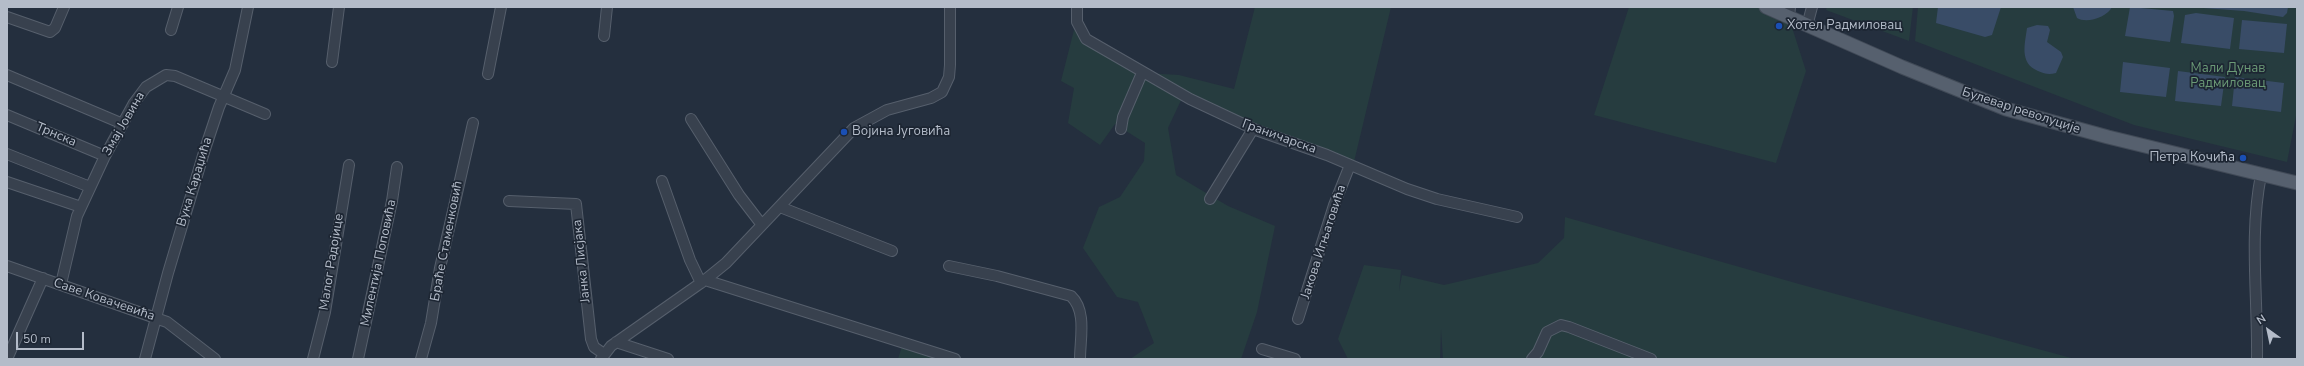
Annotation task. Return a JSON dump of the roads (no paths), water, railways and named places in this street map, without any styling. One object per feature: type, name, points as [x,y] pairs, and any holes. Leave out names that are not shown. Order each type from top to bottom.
[{"type":"main road","name":"Булевар револуције","points":[[1766,7],[1789,12],[1807,26],[1916,73],[2006,109],[2108,137],[2297,183]]},
{"type":"street","points":[[7,17],[50,32],[55,28],[64,7]]},
{"type":"street","points":[[171,30],[178,7]]},
{"type":"street","name":"Вука Караџића","points":[[145,359],[205,149],[235,70],[248,7]]},
{"type":"street","points":[[332,62],[339,7]]},
{"type":"street","points":[[488,74],[501,7]]},
{"type":"street","points":[[604,36],[607,7]]},
{"type":"street","points":[[603,356],[616,342],[703,281],[726,263],[854,128],[887,110],[932,98],[942,92],[949,77],[950,7]]},
{"type":"street","name":"Граничарска","points":[[1077,7],[1077,22],[1086,39],[1142,73],[1190,99],[1253,129],[1350,165],[1407,189],[1436,199],[1517,217]]},
{"type":"street","points":[[1807,26],[1812,7]]},
{"type":"street","points":[[1121,130],[1123,117],[1142,73]]},
{"type":"street","points":[[7,75],[123,124]]},
{"type":"street","name":"Змај Јовина","points":[[61,284],[81,207],[105,156],[146,87],[166,75],[175,76],[266,114]]},
{"type":"street","name":"Трнска","points":[[7,114],[105,156]]},
{"type":"street","points":[[691,119],[739,195],[762,225]]},
{"type":"street","name":"Браће Стаменковић","points":[[421,359],[431,323],[440,268],[473,123]]},
{"type":"street","points":[[1210,199],[1253,129]]},
{"type":"street","points":[[7,154],[90,187]]},
{"type":"street","name":"Малог Радојице","points":[[313,359],[325,312],[349,165]]},
{"type":"street","name":"Јакова Игњатовића","points":[[1298,319],[1334,205],[1350,165]]},
{"type":"street","name":"Милентија Поповића","points":[[358,359],[392,201],[397,167]]},
{"type":"street","points":[[2257,359],[2255,254],[2256,203],[2263,175]]},
{"type":"street","points":[[7,182],[81,207]]},
{"type":"street","points":[[662,182],[690,260],[703,281],[955,359]]},
{"type":"street","name":"Јанка Лисјака","points":[[509,201],[576,204],[591,339],[594,347],[603,356]]},
{"type":"street","points":[[780,207],[892,251]]},
{"type":"street","name":"Саве Ковачевића","points":[[7,266],[156,317],[167,322],[215,359]]},
{"type":"street","points":[[949,266],[1004,278],[1071,296],[1077,303],[1081,317],[1080,359]]},
{"type":"street","points":[[7,359],[43,278]]},
{"type":"street","points":[[1532,359],[1538,352],[1547,332],[1561,325],[1651,359]]},
{"type":"street","points":[[616,342],[668,359]]},
{"type":"street","points":[[1262,349],[1295,359]]},
{"type":"water","points":[[1938,7],[2001,7],[1992,35],[1985,37],[1936,23]]},
{"type":"water","points":[[2073,7],[2112,7],[2106,14],[2091,20],[2081,20],[2077,18]]},
{"type":"water","points":[[2130,7],[2173,11],[2174,16],[2170,42],[2125,36]]},
{"type":"water","points":[[2190,7],[2288,7],[2287,13],[2283,17],[2244,11]]},
{"type":"water","points":[[2196,13],[2234,18],[2230,49],[2181,43],[2185,15]]},
{"type":"water","points":[[2242,20],[2287,24],[2284,53],[2239,49]]},
{"type":"water","points":[[2037,25],[2048,26],[2050,30],[2047,42],[2061,52],[2063,57],[2056,73],[2047,74],[2032,68],[2026,58],[2025,47],[2027,28]]},
{"type":"water","points":[[2123,62],[2170,68],[2166,97],[2120,92]]},
{"type":"water","points":[[2178,71],[2225,77],[2221,106],[2175,101]]},
{"type":"water","points":[[2235,77],[2284,83],[2281,112],[2232,106]]},
{"type":"place","name":"Хотел Радмиловац","points":[[1779,26]]},
{"type":"place","name":"Војина Југовића","points":[[844,132]]},
{"type":"place","name":"Петра Кочића","points":[[2243,158]]},
{"type":"park label","name":"Мали Дунав Радмиловац","points":[[2228,76]]}]
